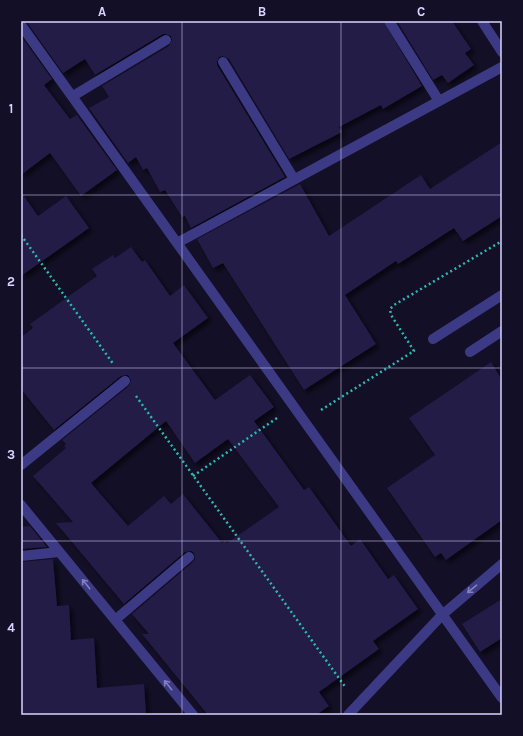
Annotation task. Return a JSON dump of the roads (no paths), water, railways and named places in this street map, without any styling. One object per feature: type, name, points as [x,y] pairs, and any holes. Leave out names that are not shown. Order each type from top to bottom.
[{"type":"street","points":[[389,21],[439,101]]},
{"type":"street","points":[[482,21],[502,52]]},
{"type":"street","points":[[21,25],[502,698]]},
{"type":"street","points":[[73,96],[166,40]]},
{"type":"street","points":[[223,62],[294,179]]},
{"type":"street","points":[[177,243],[502,67]]},
{"type":"street","points":[[433,339],[502,295]]},
{"type":"street","points":[[470,352],[502,331]]},
{"type":"street","points":[[21,465],[125,381]]},
{"type":"street","points":[[21,505],[193,715]]},
{"type":"street","points":[[21,556],[59,552]]},
{"type":"street","points":[[115,620],[189,557]]},
{"type":"street","points":[[348,715],[442,615],[502,564]]}]
